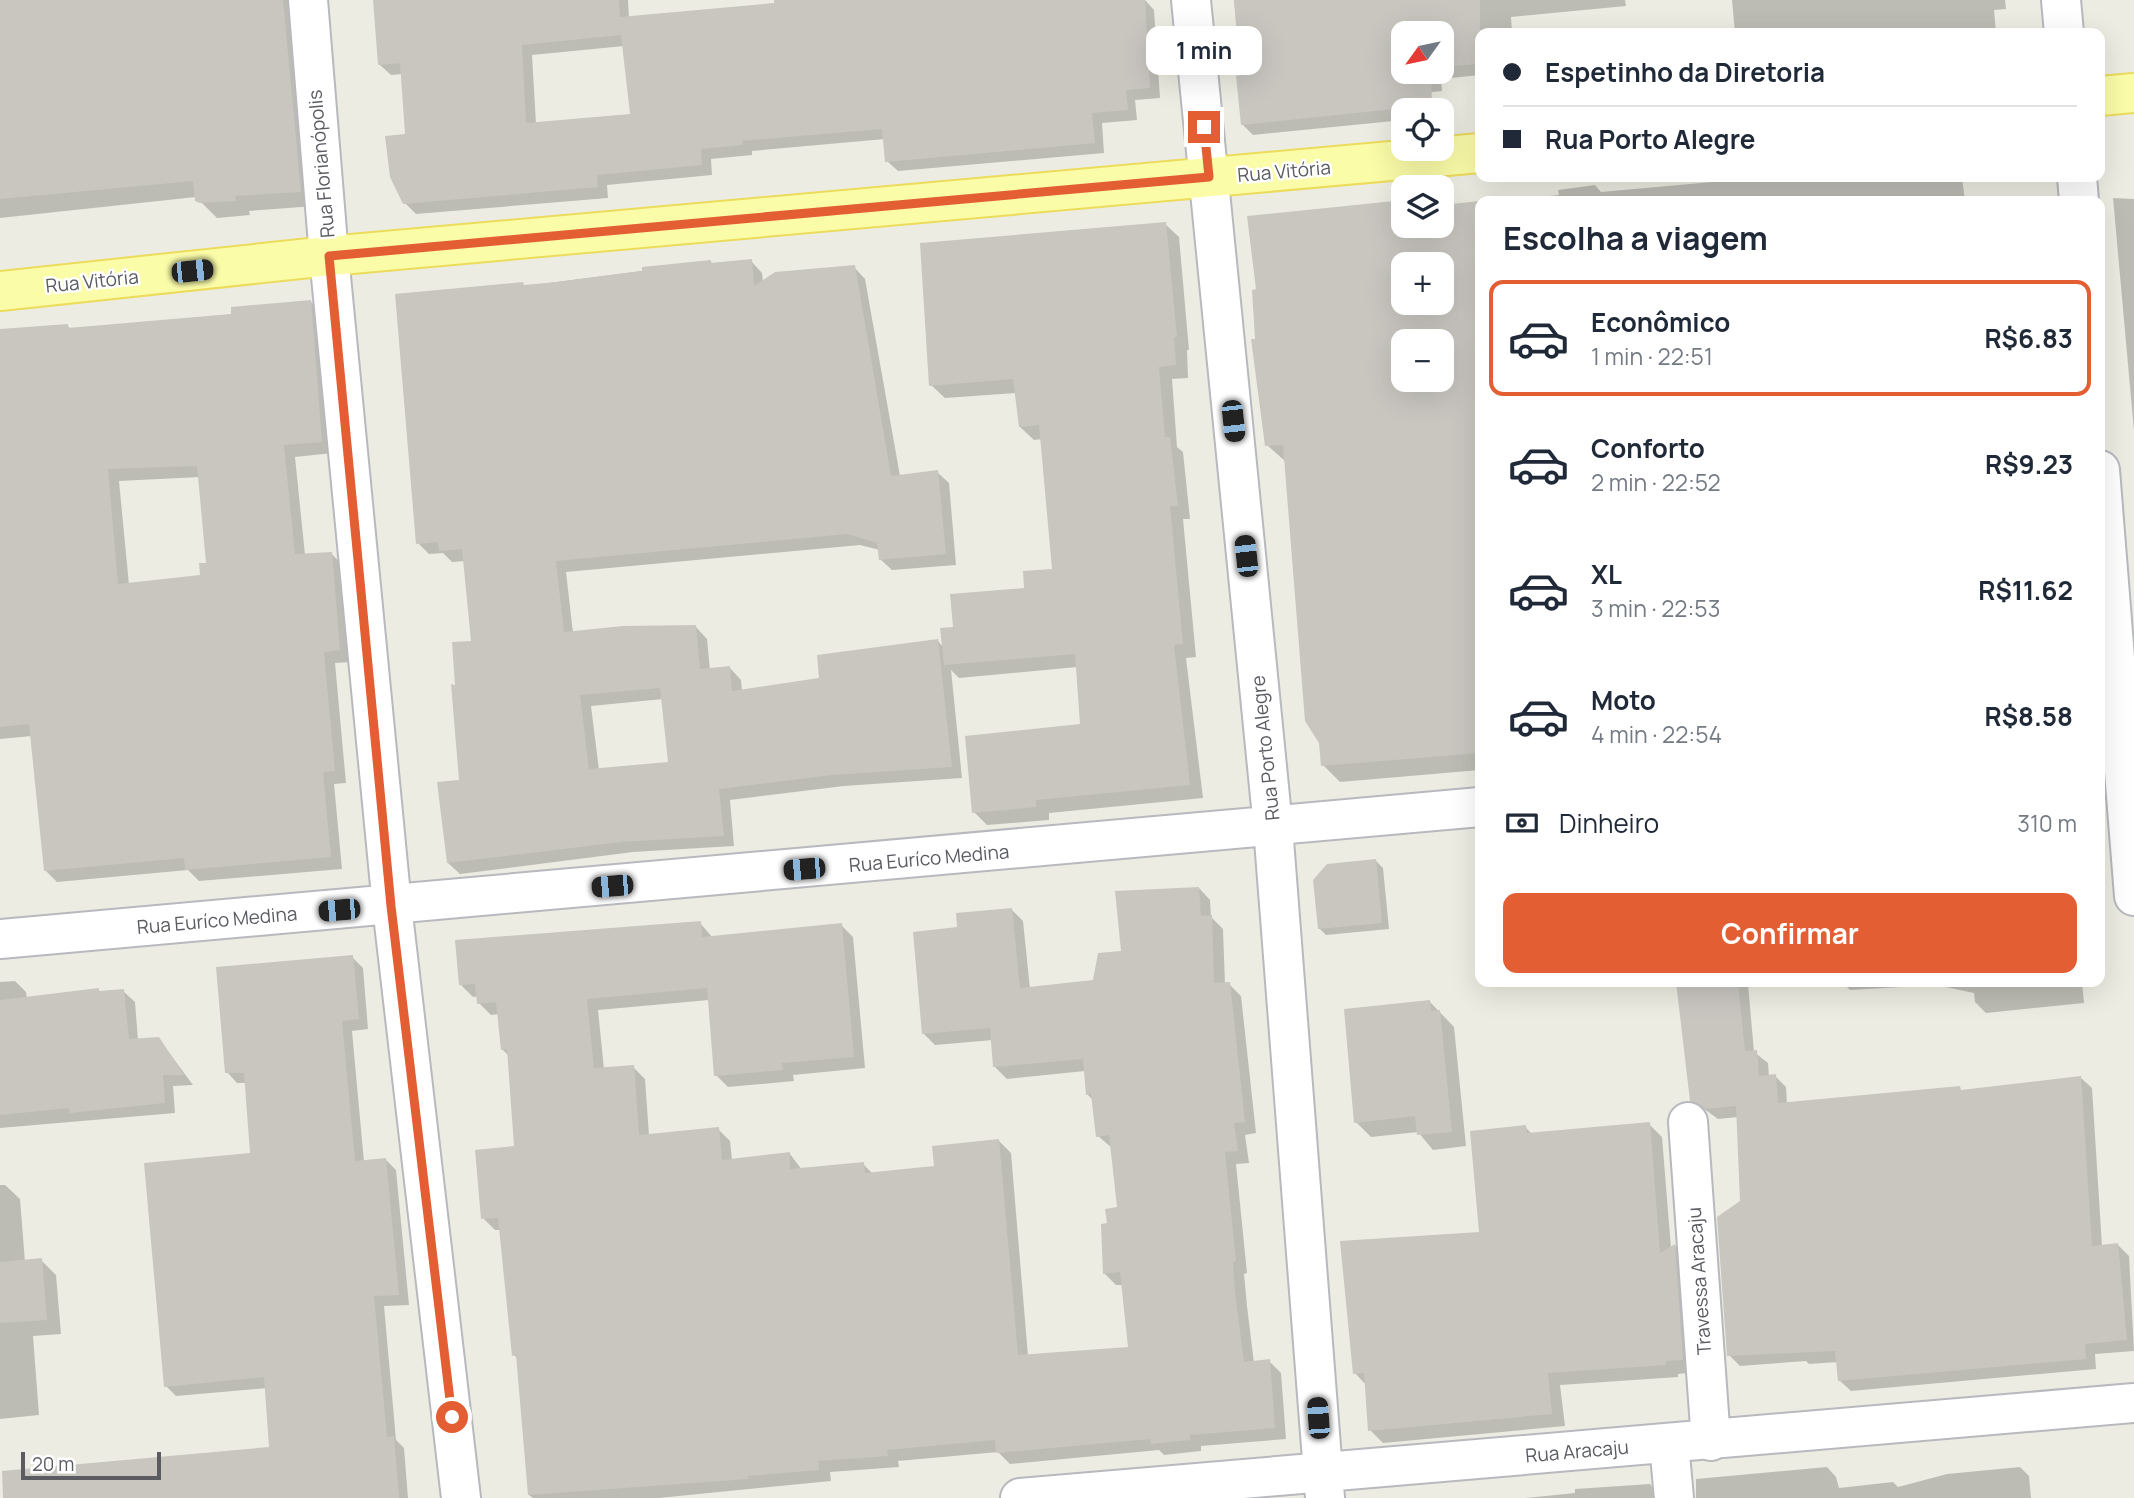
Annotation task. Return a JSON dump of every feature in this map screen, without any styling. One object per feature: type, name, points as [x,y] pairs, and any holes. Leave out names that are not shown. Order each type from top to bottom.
[{"type":"main road","points":[[2105,96],[2134,93]]},
{"type":"main road","name":"Rua Vitória","points":[[0,291],[329,256],[1475,153]]},
{"type":"street","name":"Rua Florianópolis","points":[[308,0],[329,256],[391,906],[461,1498]]},
{"type":"street","name":"Rua Porto Alegre","points":[[1191,0],[1273,827],[1324,1485]]},
{"type":"street","points":[[2060,0],[2063,28]]},
{"type":"street","points":[[2105,542],[2119,745],[2134,896]]},
{"type":"street","name":"Rua Euríco Medina","points":[[0,939],[1475,807]]},
{"type":"street","name":"Travessa Aracaju","points":[[1688,1122],[1711,1441]]},
{"type":"street","name":"Rua Aracaju","points":[[1020,1498],[1324,1485],[1670,1444],[2134,1403]]},
{"type":"street","points":[[1670,1444],[1674,1498]]},
{"type":"building","points":[[0,0],[283,0],[301,192],[235,196],[236,201],[200,203],[195,201],[193,181],[0,199]]},
{"type":"building","points":[[373,0],[619,0],[620,17],[774,3],[774,0],[1145,0],[1150,88],[1126,90],[1128,110],[1092,113],[1095,143],[885,162],[882,129],[742,141],[743,145],[701,149],[702,165],[597,175],[598,187],[403,204],[390,177],[385,136],[405,134],[400,63],[378,65]],"holes":[[[621,35],[630,114],[526,123],[522,45]]]},
{"type":"building","points":[[1234,0],[1480,0],[1480,28],[1475,28],[1475,64],[1454,66],[1454,21],[1391,21],[1391,84],[1431,84],[1432,98],[1391,98],[1391,109],[1241,125],[1236,76],[1240,75]]},
{"type":"building","points":[[1391,201],[1391,238],[1454,238],[1454,204],[1475,202],[1475,753],[1321,766],[1319,743],[1305,721],[1283,445],[1265,446],[1251,339],[1255,339],[1252,290],[1256,289],[1247,216]]},
{"type":"building","points":[[1166,222],[1177,337],[1174,337],[1176,365],[1159,367],[1165,437],[1170,437],[1178,506],[1170,506],[1183,644],[1174,645],[1190,785],[1036,800],[1036,807],[972,813],[965,736],[1080,724],[1075,654],[944,665],[940,628],[953,627],[950,594],[1024,588],[1023,571],[1052,569],[1039,425],[1019,427],[1013,379],[929,386],[920,243]]},
{"type":"building","points":[[752,259],[754,286],[775,272],[855,265],[891,476],[938,470],[946,554],[879,560],[877,543],[847,534],[556,561],[564,632],[623,626],[696,625],[700,669],[730,666],[732,691],[819,678],[817,655],[938,639],[952,767],[832,775],[719,789],[724,836],[621,842],[447,863],[437,782],[459,780],[451,684],[455,685],[452,642],[471,641],[462,549],[439,551],[438,542],[416,544],[395,294],[523,282],[524,285],[558,282],[642,271],[642,267],[711,260],[711,263]],"holes":[[[660,688],[668,762],[589,769],[580,695]]]},
{"type":"building","points":[[311,300],[322,442],[284,445],[295,554],[332,552],[340,650],[324,652],[335,771],[323,772],[331,857],[185,870],[184,858],[44,871],[29,724],[0,727],[0,329],[68,324],[68,328],[231,314],[231,307]],"holes":[[[197,466],[206,563],[199,563],[200,575],[118,584],[108,469]]]},
{"type":"building","points":[[1376,859],[1382,923],[1318,929],[1313,880],[1327,864]]},
{"type":"building","points":[[1199,887],[1201,916],[1212,915],[1214,983],[1230,982],[1245,1122],[1234,1123],[1238,1151],[1225,1152],[1236,1261],[1233,1262],[1235,1292],[1244,1362],[1270,1359],[1275,1428],[1190,1435],[1190,1440],[1151,1444],[1150,1439],[996,1453],[995,1440],[887,1450],[888,1456],[818,1461],[819,1470],[748,1476],[748,1479],[528,1495],[516,1355],[512,1356],[498,1218],[481,1219],[475,1150],[514,1146],[507,1049],[501,1050],[496,1002],[477,1004],[475,984],[459,985],[455,940],[701,921],[702,937],[842,923],[854,1057],[782,1063],[783,1070],[714,1076],[707,988],[587,999],[594,1068],[634,1065],[639,1135],[719,1127],[722,1160],[790,1152],[790,1169],[864,1162],[865,1173],[934,1166],[932,1146],[999,1139],[1018,1355],[1128,1347],[1120,1272],[1103,1274],[1101,1224],[1107,1223],[1105,1209],[1117,1207],[1109,1135],[1096,1137],[1091,1094],[1086,1095],[1083,1059],[993,1067],[990,1028],[922,1034],[913,932],[957,927],[956,913],[1012,908],[1020,988],[1093,980],[1098,953],[1121,951],[1115,891]]},
{"type":"building","points":[[353,955],[359,1019],[342,1021],[355,1161],[386,1158],[399,1295],[374,1296],[387,1437],[394,1436],[399,1498],[3,1498],[2,1471],[269,1447],[264,1377],[164,1387],[144,1163],[250,1153],[244,1073],[225,1073],[216,967]]},
{"type":"building","points":[[1677,987],[1739,987],[1745,1051],[1757,1050],[1759,1076],[1776,1074],[1778,1103],[1960,1086],[1961,1090],[2081,1076],[2092,1246],[2118,1243],[2127,1340],[2085,1344],[2086,1359],[1838,1381],[1835,1351],[1727,1356],[1717,1217],[1740,1201],[1736,1106],[1705,1109],[1690,1101]]},
{"type":"building","points":[[99,988],[99,991],[124,989],[129,1039],[159,1037],[184,1075],[163,1075],[165,1103],[70,1113],[69,1108],[0,1115],[0,1000]]},
{"type":"building","points":[[1430,1000],[1431,1011],[1440,1010],[1452,1132],[1417,1135],[1415,1116],[1354,1123],[1344,1009]]},
{"type":"building","points":[[1650,1122],[1660,1253],[1675,1244],[1683,1360],[1666,1361],[1666,1365],[1548,1373],[1552,1414],[1368,1431],[1364,1373],[1353,1374],[1340,1241],[1479,1232],[1470,1131],[1526,1125],[1527,1133]]},
{"type":"building","points":[[42,1258],[47,1320],[0,1323],[0,1262]]},
{"type":"route","points":[[452,1417],[391,906],[329,256],[1209,177],[1204,127]]}]
